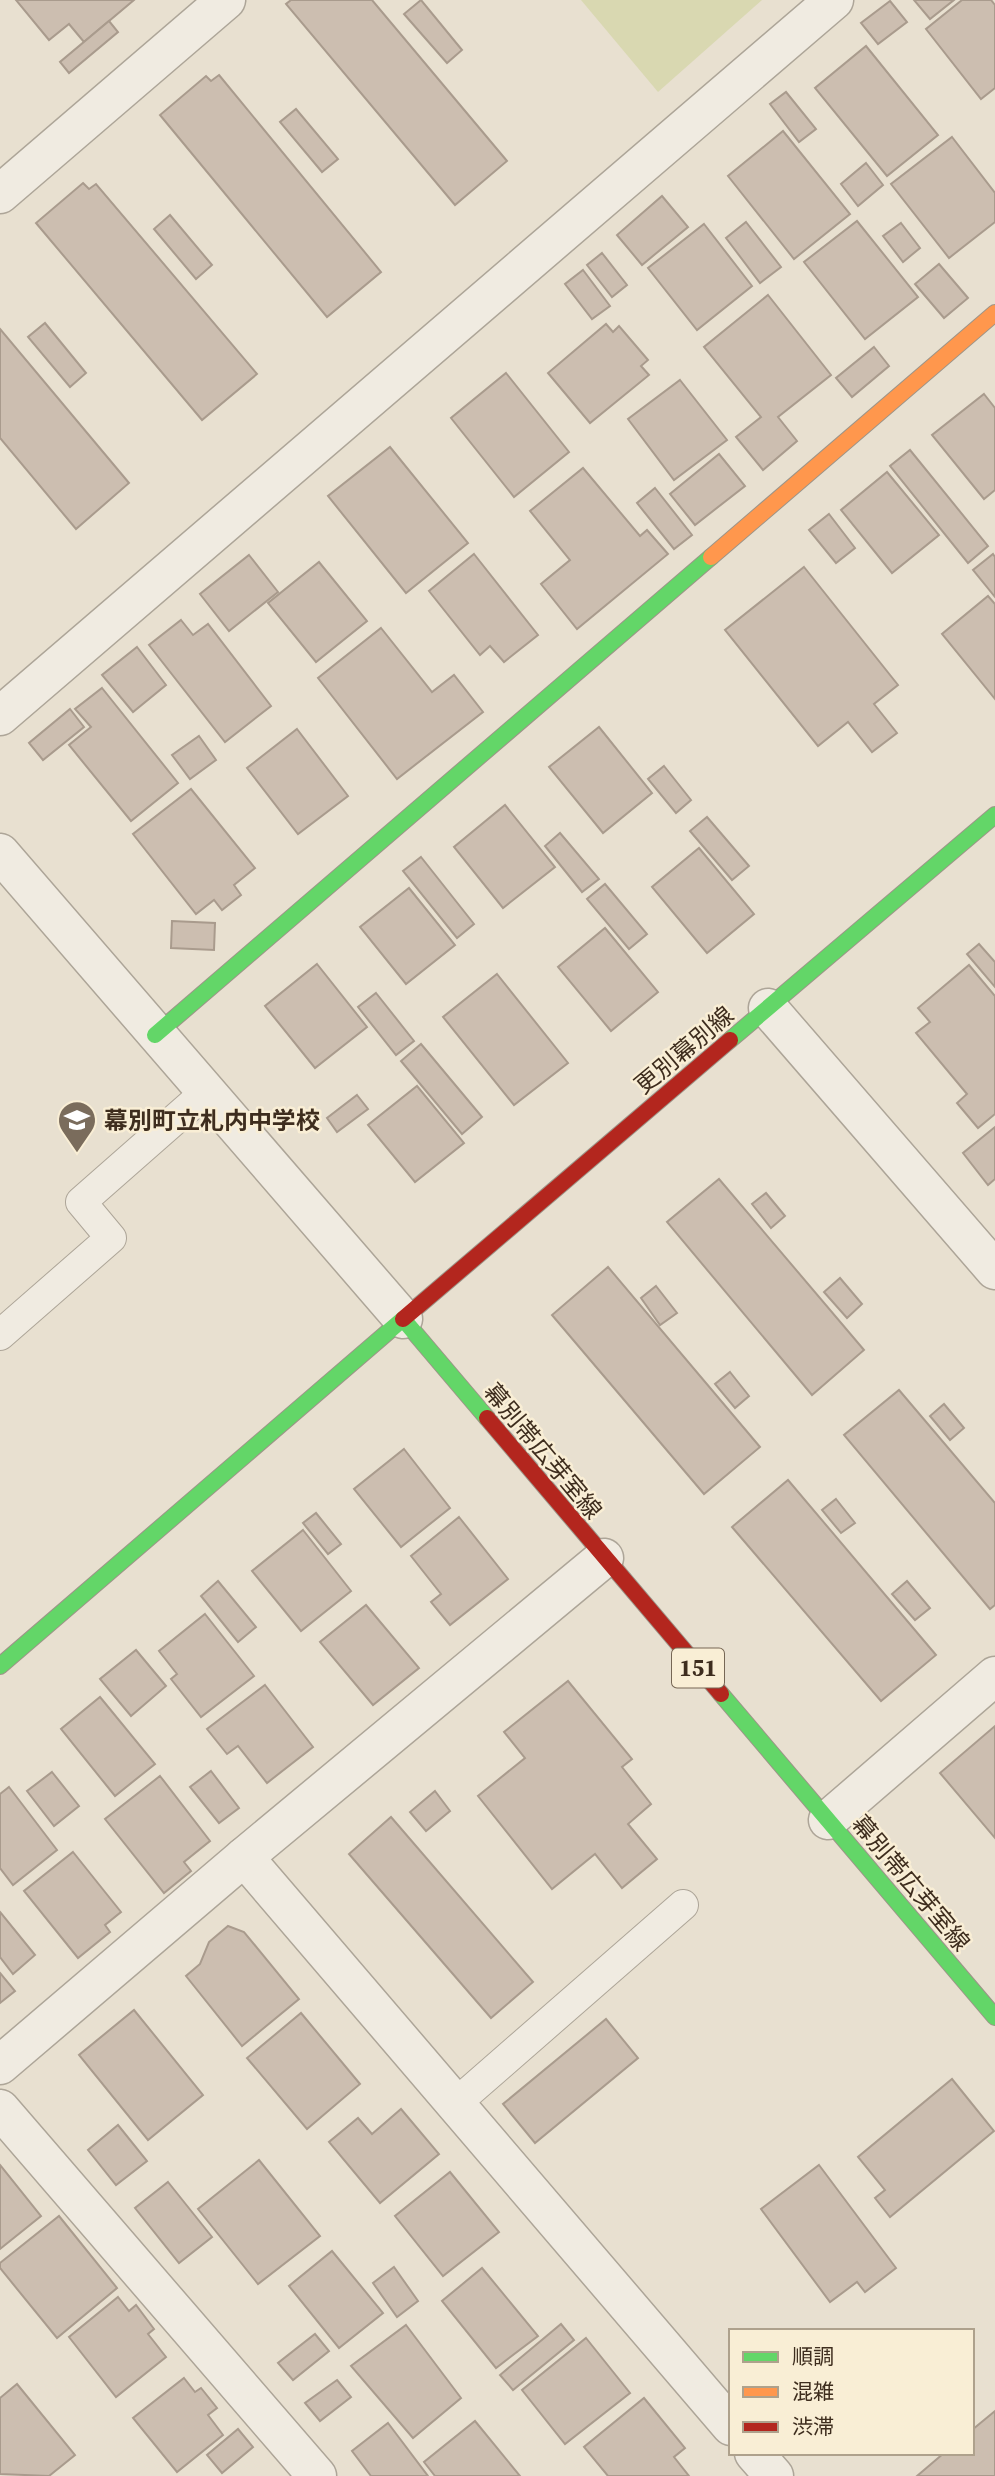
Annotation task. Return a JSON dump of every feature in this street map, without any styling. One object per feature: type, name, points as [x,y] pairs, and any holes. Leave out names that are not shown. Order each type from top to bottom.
[{"type":"main road","points":[[155,1035],[995,313]]},
{"type":"main road","name":"更別幕別線","points":[[403,1318],[995,815]]},
{"type":"main road","points":[[0,1666],[403,1318]]},
{"type":"main road","name":"幕別帯広芽室線","points":[[403,1318],[604,1559],[995,2017]]},
{"type":"street","points":[[0,194],[226,0]]},
{"type":"street","points":[[0,716],[834,0]]},
{"type":"street","points":[[0,853],[205,1093],[403,1318]]},
{"type":"street","points":[[768,1008],[995,1270]]},
{"type":"street","points":[[0,2065],[244,1857],[604,1559]]},
{"type":"street","points":[[828,1820],[995,1676]]},
{"type":"street","points":[[244,1857],[729,2424]]},
{"type":"street","points":[[0,2109],[317,2476]]},
{"type":"lane","points":[[0,1335],[111,1238],[81,1202],[205,1093]]},
{"type":"lane","points":[[455,2104],[683,1905]]},
{"type":"green space","points":[[581,0],[762,0],[658,92]]},
{"type":"building","points":[[16,0],[134,0],[84,42],[69,24],[49,40]]},
{"type":"building","points":[[291,0],[372,0],[507,161],[455,205],[286,4]]},
{"type":"building","points":[[421,0],[462,50],[447,63],[404,14]]},
{"type":"building","points":[[914,0],[954,0],[930,19]]},
{"type":"building","points":[[962,0],[991,0],[995,5],[995,88],[981,99],[926,29]]},
{"type":"building","points":[[890,1],[907,22],[878,44],[861,23]]},
{"type":"building","points":[[109,21],[118,32],[69,73],[60,62]]},
{"type":"building","points":[[866,46],[938,135],[887,176],[815,88]]},
{"type":"building","points":[[219,75],[381,272],[327,317],[160,115],[206,76],[211,81]]},
{"type":"building","points":[[786,92],[816,129],[799,142],[770,104]]},
{"type":"building","points":[[296,109],[338,159],[322,172],[280,122]]},
{"type":"building","points":[[783,131],[850,214],[794,259],[728,176]]},
{"type":"building","points":[[952,137],[995,193],[995,222],[949,258],[891,184]]},
{"type":"building","points":[[866,163],[883,185],[858,206],[841,184]]},
{"type":"building","points":[[83,183],[89,189],[96,184],[257,374],[202,420],[36,223]]},
{"type":"building","points":[[662,196],[688,227],[642,265],[617,235]]},
{"type":"building","points":[[170,215],[212,265],[196,279],[154,229]]},
{"type":"building","points":[[857,221],[918,297],[865,339],[804,262]]},
{"type":"building","points":[[746,222],[781,267],[760,283],[726,238]]},
{"type":"building","points":[[901,223],[920,248],[903,262],[883,236]]},
{"type":"building","points":[[704,224],[752,286],[697,330],[648,268]]},
{"type":"building","points":[[602,253],[627,285],[612,297],[587,265]]},
{"type":"building","points":[[939,264],[968,298],[944,318],[915,284]]},
{"type":"building","points":[[583,270],[610,306],[592,319],[565,284]]},
{"type":"building","points":[[768,295],[831,375],[778,417],[797,441],[763,470],[736,437],[761,417],[704,347]]},
{"type":"building","points":[[45,323],[86,373],[70,387],[28,337]]},
{"type":"building","points":[[606,324],[613,332],[619,326],[648,360],[641,366],[649,375],[590,423],[548,373]]},
{"type":"building","points":[[0,329],[129,483],[76,529],[0,438]]},
{"type":"building","points":[[874,347],[889,366],[852,397],[836,378]]},
{"type":"building","points":[[506,373],[569,452],[514,497],[451,418]]},
{"type":"building","points":[[680,380],[727,440],[674,480],[628,419]]},
{"type":"building","points":[[984,394],[995,408],[995,490],[984,499],[932,435]]},
{"type":"building","points":[[390,447],[468,543],[406,593],[328,496]]},
{"type":"building","points":[[910,450],[988,546],[968,563],[890,466]]},
{"type":"building","points":[[719,454],[745,486],[695,525],[670,494]]},
{"type":"building","points":[[583,468],[640,536],[647,530],[668,554],[577,629],[541,584],[570,560],[530,511]]},
{"type":"building","points":[[887,472],[939,535],[892,573],[841,510]]},
{"type":"building","points":[[655,488],[692,535],[674,549],[637,503]]},
{"type":"building","points":[[829,514],[855,548],[836,563],[809,530]]},
{"type":"building","points":[[474,554],[538,635],[504,662],[490,646],[480,655],[429,591]]},
{"type":"building","points":[[993,554],[995,557],[995,597],[973,570]]},
{"type":"building","points":[[249,555],[278,592],[229,631],[200,594]]},
{"type":"building","points":[[319,562],[367,621],[316,662],[268,603]]},
{"type":"building","points":[[804,567],[898,685],[874,704],[897,733],[872,752],[848,722],[818,746],[725,630]]},
{"type":"building","points":[[988,596],[995,604],[995,699],[942,634]]},
{"type":"building","points":[[181,620],[193,635],[208,624],[271,706],[225,742],[149,645]]},
{"type":"building","points":[[381,628],[432,692],[454,675],[483,712],[397,779],[318,678]]},
{"type":"building","points":[[137,647],[166,685],[133,712],[102,675]]},
{"type":"building","points":[[102,688],[178,783],[131,821],[69,745],[91,727],[75,709]]},
{"type":"building","points":[[70,709],[84,727],[43,760],[29,743]]},
{"type":"building","points":[[599,727],[652,793],[603,833],[549,767]]},
{"type":"building","points":[[297,729],[348,796],[298,834],[247,768]]},
{"type":"building","points":[[199,736],[216,760],[190,779],[172,755]]},
{"type":"building","points":[[664,766],[691,800],[676,813],[648,779]]},
{"type":"building","points":[[191,789],[255,868],[234,885],[241,895],[222,910],[214,900],[196,914],[133,834]]},
{"type":"building","points":[[505,805],[555,867],[503,908],[454,847]]},
{"type":"building","points":[[707,817],[749,866],[732,880],[690,831]]},
{"type":"building","points":[[560,833],[599,879],[582,892],[545,846]]},
{"type":"building","points":[[699,848],[754,914],[707,953],[652,887]]},
{"type":"building","points":[[421,857],[474,924],[457,938],[403,871]]},
{"type":"building","points":[[605,884],[647,934],[629,949],[587,899]]},
{"type":"building","points":[[409,888],[455,945],[406,984],[360,927]]},
{"type":"building","points":[[172,921],[215,923],[214,950],[171,948]]},
{"type":"building","points":[[605,928],[658,992],[611,1031],[558,967]]},
{"type":"building","points":[[979,944],[995,962],[995,987],[967,954]]},
{"type":"building","points":[[317,964],[367,1027],[315,1068],[265,1006]]},
{"type":"building","points":[[969,965],[995,996],[995,1114],[978,1128],[957,1103],[967,1094],[916,1033],[930,1022],[918,1008]]},
{"type":"building","points":[[497,974],[568,1063],[514,1105],[443,1017]]},
{"type":"building","points":[[376,993],[414,1041],[396,1055],[358,1007]]},
{"type":"building","points":[[421,1044],[482,1117],[462,1134],[401,1061]]},
{"type":"building","points":[[417,1086],[464,1143],[415,1182],[368,1125]]},
{"type":"building","points":[[357,1095],[368,1109],[337,1132],[327,1118]]},
{"type":"building","points":[[995,1127],[995,1179],[988,1185],[963,1153]]},
{"type":"building","points":[[719,1179],[864,1350],[812,1395],[667,1222]]},
{"type":"building","points":[[766,1193],[785,1216],[771,1228],[752,1204]]},
{"type":"building","points":[[608,1267],[760,1447],[704,1494],[552,1315]]},
{"type":"building","points":[[840,1278],[862,1304],[847,1318],[824,1292]]},
{"type":"building","points":[[656,1286],[677,1313],[660,1325],[641,1298]]},
{"type":"building","points":[[730,1372],[749,1396],[735,1408],[715,1384]]},
{"type":"building","points":[[899,1390],[995,1503],[995,1605],[990,1609],[844,1435]]},
{"type":"building","points":[[944,1404],[964,1428],[950,1440],[930,1416]]},
{"type":"building","points":[[404,1449],[450,1508],[401,1547],[354,1489]]},
{"type":"building","points":[[788,1480],[936,1655],[881,1701],[732,1527]]},
{"type":"building","points":[[836,1499],[855,1523],[841,1533],[822,1510]]},
{"type":"building","points":[[316,1513],[341,1544],[328,1554],[303,1523]]},
{"type":"building","points":[[459,1517],[508,1579],[450,1625],[431,1602],[441,1594],[411,1556]]},
{"type":"building","points":[[303,1530],[351,1591],[301,1631],[252,1571]]},
{"type":"building","points":[[218,1581],[256,1627],[238,1642],[201,1596]]},
{"type":"building","points":[[907,1581],[930,1608],[915,1620],[892,1594]]},
{"type":"building","points":[[366,1605],[419,1668],[373,1705],[320,1642]]},
{"type":"building","points":[[205,1614],[254,1676],[201,1717],[171,1679],[177,1674],[159,1651]]},
{"type":"building","points":[[136,1650],[166,1686],[131,1716],[100,1679]]},
{"type":"building","points":[[568,1681],[632,1759],[622,1767],[651,1804],[628,1824],[657,1859],[622,1888],[595,1854],[552,1889],[478,1796],[525,1758],[504,1732]]},
{"type":"building","points":[[265,1685],[313,1747],[267,1783],[238,1746],[227,1754],[207,1729]]},
{"type":"building","points":[[100,1697],[155,1764],[115,1796],[61,1729]]},
{"type":"building","points":[[995,1726],[995,1838],[940,1773]]},
{"type":"building","points":[[211,1771],[239,1808],[219,1823],[190,1787]]},
{"type":"building","points":[[52,1772],[79,1806],[54,1826],[27,1791]]},
{"type":"building","points":[[160,1776],[210,1841],[184,1862],[191,1871],[164,1893],[105,1819]]},
{"type":"building","points":[[9,1787],[57,1850],[13,1885],[0,1868],[0,1794]]},
{"type":"building","points":[[435,1791],[450,1811],[426,1831],[410,1812]]},
{"type":"building","points":[[391,1817],[533,1982],[491,2018],[349,1854]]},
{"type":"building","points":[[73,1852],[121,1912],[105,1925],[110,1932],[78,1958],[24,1891]]},
{"type":"building","points":[[0,1912],[35,1955],[13,1974],[0,1957]]},
{"type":"building","points":[[228,1926],[244,1932],[299,1999],[242,2046],[186,1976],[200,1964],[209,1942]]},
{"type":"building","points":[[0,1973],[15,1991],[0,2003]]},
{"type":"building","points":[[134,2010],[203,2095],[148,2140],[79,2055]]},
{"type":"building","points":[[301,2013],[360,2084],[307,2129],[247,2058]]},
{"type":"building","points":[[606,2019],[638,2058],[535,2143],[503,2104]]},
{"type":"building","points":[[952,2079],[994,2131],[890,2217],[875,2198],[885,2190],[858,2157]]},
{"type":"building","points":[[401,2109],[439,2154],[380,2203],[329,2142],[358,2118],[372,2134]]},
{"type":"building","points":[[118,2125],[147,2161],[116,2185],[88,2150]]},
{"type":"building","points":[[259,2160],[320,2236],[258,2284],[198,2209]]},
{"type":"building","points":[[0,2165],[41,2216],[0,2249]]},
{"type":"building","points":[[819,2165],[896,2268],[865,2292],[857,2282],[830,2302],[761,2209]]},
{"type":"building","points":[[450,2172],[499,2232],[443,2276],[395,2216]]},
{"type":"building","points":[[168,2182],[212,2237],[179,2263],[135,2208]]},
{"type":"building","points":[[59,2216],[117,2288],[57,2338],[0,2268],[0,2263]]},
{"type":"building","points":[[332,2251],[383,2313],[339,2348],[289,2286]]},
{"type":"building","points":[[394,2267],[418,2301],[397,2317],[373,2283]]},
{"type":"building","points":[[482,2268],[538,2336],[496,2368],[442,2301]]},
{"type":"building","points":[[118,2297],[129,2311],[136,2305],[154,2329],[148,2334],[166,2357],[116,2397],[69,2337]]},
{"type":"building","points":[[561,2324],[574,2340],[513,2390],[500,2375]]},
{"type":"building","points":[[406,2325],[461,2398],[413,2438],[351,2366]]},
{"type":"building","points":[[315,2334],[329,2351],[293,2380],[278,2363]]},
{"type":"building","points":[[586,2338],[630,2393],[565,2444],[522,2390]]},
{"type":"building","points":[[184,2378],[195,2392],[201,2388],[217,2408],[208,2415],[223,2435],[177,2472],[133,2418]]},
{"type":"building","points":[[337,2380],[351,2397],[320,2421],[305,2403]]},
{"type":"building","points":[[17,2384],[75,2455],[49,2476],[0,2474],[0,2398]]},
{"type":"building","points":[[644,2398],[685,2448],[674,2457],[689,2476],[608,2476],[584,2447]]},
{"type":"building","points":[[995,2411],[995,2476],[917,2476],[942,2455],[974,2455],[974,2428]]},
{"type":"building","points":[[475,2421],[520,2476],[435,2476],[424,2462]]},
{"type":"building","points":[[388,2423],[428,2476],[371,2476],[352,2451]]},
{"type":"building","points":[[238,2429],[253,2447],[222,2473],[207,2455]]},
{"type":"traffic: fast","points":[[155,1035],[711,557]]},
{"type":"traffic: fast","points":[[730,1040],[995,815]]},
{"type":"traffic: fast","points":[[0,1666],[403,1319],[487,1418]]},
{"type":"traffic: fast","points":[[721,1694],[995,2017]]},
{"type":"traffic: slow","points":[[711,557],[995,313]]},
{"type":"traffic: jam","points":[[403,1319],[730,1040]]},
{"type":"traffic: jam","points":[[487,1418],[721,1694]]},
{"type":"place","name":"幕別町立札内中学校","points":[[77,1154]]}]
